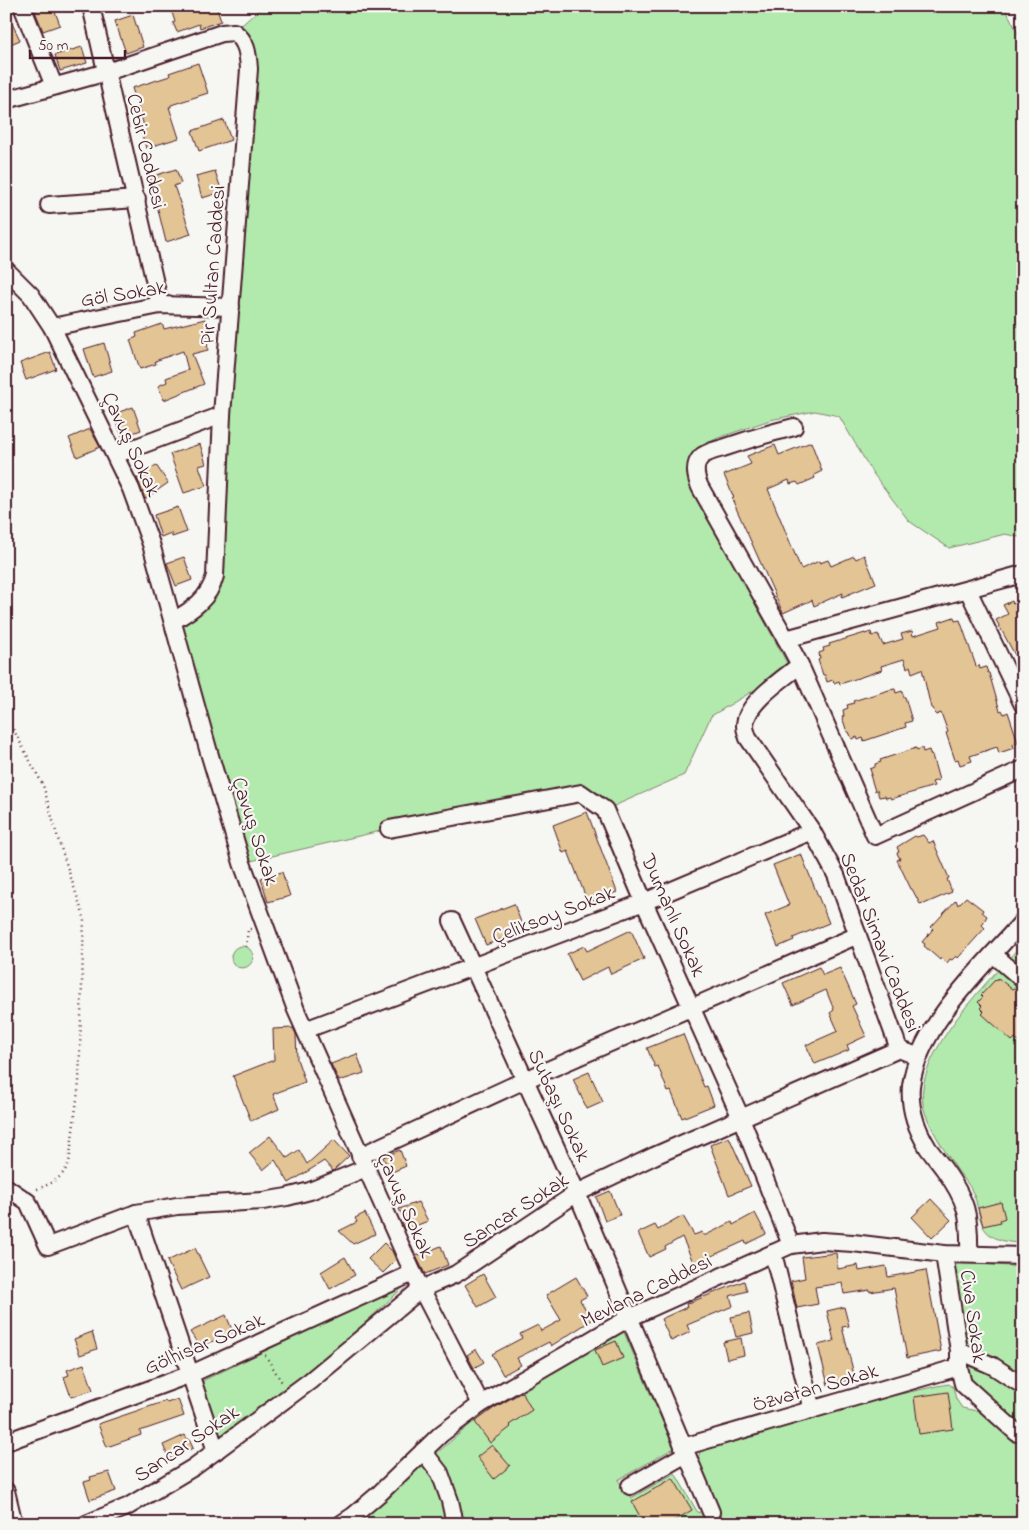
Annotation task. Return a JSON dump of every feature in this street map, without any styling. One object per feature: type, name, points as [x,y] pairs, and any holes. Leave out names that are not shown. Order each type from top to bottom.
[{"type":"street","points":[[22,6],[54,86]]},
{"type":"street","name":"Cebir Caddesi","points":[[91,6],[160,305]]},
{"type":"street","name":"Pir Sultan Caddesi","points":[[107,72],[222,33],[234,32],[242,37],[248,56],[249,69],[222,414],[215,576],[208,594],[185,614],[172,621]]},
{"type":"street","points":[[6,100],[107,72]]},
{"type":"street","points":[[49,205],[137,199]]},
{"type":"street","name":"Çavuş Sokak","points":[[6,270],[31,295],[52,328],[115,455],[142,517],[242,863],[305,1030],[413,1273],[481,1404]]},
{"type":"street","name":"Göl Sokak","points":[[52,328],[160,305],[230,308]]},
{"type":"street","points":[[115,455],[222,414]]},
{"type":"street","points":[[794,427],[755,437],[710,452],[700,458],[696,466],[696,478],[800,665],[875,836],[1023,769]]},
{"type":"street","points":[[786,639],[1023,574]]},
{"type":"street","points":[[968,590],[1023,704]]},
{"type":"street","name":"Sedat Simavi Caddesi","points":[[800,665],[761,696],[749,713],[745,727],[748,738],[812,830],[836,875],[899,1049],[919,1057]]},
{"type":"street","name":"Dumanlı Sokak","points":[[389,829],[581,793],[605,810],[741,1118],[792,1245]]},
{"type":"street","name":"Çeliksoy Sokak","points":[[305,1030],[644,902],[812,830]]},
{"type":"street","name":"Subaşı Sokak","points":[[452,921],[577,1193],[711,1512]]},
{"type":"street","points":[[969,1254],[970,1227],[966,1207],[957,1186],[929,1150],[918,1130],[913,1111],[911,1086],[919,1057],[937,1021],[950,1003],[1023,921]]},
{"type":"street","points":[[12,1190],[28,1202],[48,1246],[136,1213],[177,1206],[263,1201],[310,1191],[525,1080],[858,935]]},
{"type":"street","points":[[994,954],[1023,980]]},
{"type":"street","name":"Sancar Sokak","points":[[86,1524],[142,1499],[194,1467],[291,1396],[351,1349],[421,1289],[456,1274],[577,1193],[654,1156],[899,1049]]},
{"type":"street","points":[[136,1213],[216,1451]]},
{"type":"street","name":"Mevlana Caddesi","points":[[340,1524],[380,1493],[453,1424],[481,1404],[629,1318],[792,1245],[822,1240],[853,1242],[944,1254],[1023,1256]]},
{"type":"street","points":[[773,1253],[812,1410]]},
{"type":"street","name":"Civa Sokak","points":[[944,1254],[962,1384],[1018,1433]]},
{"type":"street","name":"Gölhisar Sokak","points":[[6,1442],[191,1374],[413,1273]]},
{"type":"street","points":[[959,1359],[993,1366],[1019,1383]]},
{"type":"street","name":"Özvatan Sokak","points":[[630,1486],[684,1451],[812,1410],[959,1359]]},
{"type":"street","points":[[423,1451],[440,1473],[450,1501],[455,1524]]},
{"type":"street","points":[[6,1490],[14,1524]]},
{"type":"path","points":[[6,716],[43,786],[84,917],[78,1083],[70,1163],[64,1174],[51,1184],[31,1192],[12,1190]]},
{"type":"path","points":[[258,1344],[291,1396]]},
{"type":"green space","points":[[263,6],[1004,6],[1023,43],[1023,538],[1005,534],[949,548],[909,521],[872,472],[839,416],[815,411],[770,420],[718,438],[702,446],[694,458],[699,500],[787,663],[758,688],[711,716],[684,775],[605,810],[581,793],[389,829],[242,863],[173,621],[208,594],[249,69],[234,32]]},
{"type":"green space","points":[[1023,943],[1023,1243],[1000,1240],[986,1231],[981,1222],[972,1190],[936,1137],[926,1115],[922,1094],[927,1071],[938,1047],[954,1023],[972,999]]},
{"type":"green space","points":[[242,946],[250,949],[253,957],[250,965],[242,968],[234,965],[231,957],[234,949]]},
{"type":"green space","points":[[955,1262],[1023,1267],[1023,1524],[352,1524],[472,1423],[553,1370],[623,1330],[674,1448],[618,1480],[631,1498],[675,1473],[698,1513],[701,1511],[706,1522],[720,1516],[700,1471],[699,1454],[703,1449],[882,1398],[949,1384],[953,1387],[956,1399],[962,1408],[977,1411],[968,1368],[971,1361],[956,1283]]},
{"type":"green space","points":[[408,1283],[330,1355],[222,1437],[217,1433],[200,1386],[204,1380]]},
{"type":"building","points":[[53,6],[60,25],[43,31],[35,11]]},
{"type":"building","points":[[170,6],[216,6],[221,21],[200,28],[199,24],[177,32],[173,23],[175,22]]},
{"type":"building","points":[[6,11],[20,40],[6,46]]},
{"type":"building","points":[[133,15],[143,47],[126,53],[115,21]]},
{"type":"building","points":[[82,47],[87,63],[60,71],[55,55]]},
{"type":"building","points":[[198,63],[208,93],[171,105],[169,107],[179,138],[146,148],[140,128],[144,126],[132,88],[170,76],[169,73]]},
{"type":"building","points":[[224,120],[231,140],[199,151],[192,131]]},
{"type":"building","points":[[176,169],[181,183],[174,186],[191,234],[166,242],[150,177]]},
{"type":"building","points":[[215,171],[222,192],[202,198],[196,176]]},
{"type":"building","points":[[205,319],[209,337],[207,337],[209,342],[207,342],[208,350],[192,354],[204,384],[164,400],[158,386],[167,382],[166,378],[188,370],[183,351],[155,361],[156,364],[140,369],[130,340],[137,337],[136,333],[162,324],[164,329]]},
{"type":"building","points":[[104,343],[112,371],[93,377],[84,349]]},
{"type":"building","points":[[50,352],[56,369],[26,380],[20,363]]},
{"type":"building","points":[[133,407],[141,430],[122,437],[114,414]]},
{"type":"building","points":[[90,429],[100,447],[77,457],[69,438]]},
{"type":"building","points":[[811,442],[822,471],[814,475],[815,478],[799,485],[797,482],[790,484],[789,480],[768,489],[801,569],[819,561],[820,563],[828,560],[831,566],[854,556],[856,559],[864,555],[876,583],[842,597],[843,593],[814,606],[812,600],[783,613],[732,499],[734,498],[724,475],[751,464],[747,456],[775,445],[779,455]]},
{"type":"building","points":[[200,444],[206,464],[199,466],[206,486],[184,493],[170,454]]},
{"type":"building","points":[[156,465],[168,483],[145,499],[137,478]]},
{"type":"building","points":[[178,507],[187,532],[172,537],[171,533],[161,537],[154,515]]},
{"type":"building","points":[[184,557],[192,580],[176,586],[167,563]]},
{"type":"building","points":[[1023,599],[1023,670],[996,620],[1008,614],[1003,605],[1012,601],[1013,604]]},
{"type":"building","points":[[954,617],[955,621],[960,620],[976,666],[979,665],[980,669],[986,667],[1000,711],[1002,710],[1004,714],[1008,712],[1018,742],[1013,744],[1014,748],[999,753],[997,747],[970,756],[972,761],[960,765],[958,759],[955,760],[941,713],[936,715],[933,708],[931,708],[922,669],[912,673],[910,666],[907,668],[904,659],[881,666],[882,670],[840,684],[839,681],[834,683],[833,680],[827,682],[818,660],[820,659],[819,653],[824,651],[823,648],[830,646],[829,644],[871,632],[872,636],[878,634],[883,645],[903,639],[901,634],[912,631],[913,636],[941,627],[939,622]]},
{"type":"building","points":[[895,689],[896,693],[902,691],[912,721],[905,723],[906,727],[864,741],[863,738],[858,740],[857,737],[852,739],[849,732],[847,732],[842,717],[844,716],[843,710],[848,708],[847,705],[854,703],[853,701]]},
{"type":"building","points":[[916,748],[917,750],[922,748],[923,752],[929,750],[939,780],[932,782],[934,786],[891,799],[885,796],[879,797],[877,790],[875,791],[870,769],[875,767],[875,764],[881,762],[880,760]]},
{"type":"building","points":[[587,812],[617,892],[588,903],[568,851],[563,853],[553,825]]},
{"type":"building","points":[[923,835],[929,843],[933,841],[949,878],[947,879],[952,892],[920,904],[897,860],[900,859],[897,847],[915,836]]},
{"type":"building","points":[[801,854],[829,923],[793,938],[794,940],[778,947],[765,915],[789,905],[773,865]]},
{"type":"building","points":[[282,872],[290,896],[268,902],[261,878]]},
{"type":"building","points":[[966,897],[983,910],[982,912],[987,916],[982,925],[985,928],[958,958],[956,956],[947,963],[941,958],[940,960],[922,942],[933,929],[931,927],[956,900],[958,905]]},
{"type":"building","points":[[514,904],[524,930],[486,945],[475,919]]},
{"type":"building","points":[[631,930],[644,959],[611,974],[608,967],[580,981],[567,954],[584,946],[587,951]]},
{"type":"building","points":[[819,967],[823,975],[840,968],[856,1004],[852,1006],[866,1036],[847,1045],[849,1050],[815,1064],[806,1045],[838,1031],[830,1013],[834,1010],[826,990],[793,1005],[783,983]]},
{"type":"building","points":[[998,978],[1023,995],[1023,1045],[1015,1038],[1012,1041],[982,1014],[984,1012],[980,1008],[982,1006],[978,1002],[983,997],[981,995]]},
{"type":"building","points":[[293,1028],[296,1034],[297,1059],[305,1082],[273,1094],[279,1109],[251,1121],[233,1076],[274,1060],[273,1029]]},
{"type":"building","points":[[683,1034],[704,1087],[707,1086],[714,1105],[682,1118],[671,1091],[668,1092],[658,1066],[655,1067],[647,1048]]},
{"type":"building","points":[[357,1054],[364,1073],[339,1081],[331,1064]]},
{"type":"building","points":[[589,1072],[603,1102],[587,1109],[573,1079]]},
{"type":"building","points":[[270,1136],[287,1158],[299,1150],[307,1164],[334,1140],[349,1156],[333,1171],[324,1161],[289,1183],[275,1160],[263,1170],[249,1153]]},
{"type":"building","points":[[729,1137],[751,1186],[729,1195],[710,1145]]},
{"type":"building","points":[[400,1150],[406,1166],[390,1173],[383,1157]]},
{"type":"building","points":[[610,1191],[620,1215],[605,1221],[596,1197]]},
{"type":"building","points":[[931,1199],[951,1220],[932,1238],[912,1217]]},
{"type":"building","points":[[418,1202],[428,1221],[405,1230],[402,1224],[408,1218],[404,1220],[399,1209]]},
{"type":"building","points":[[1001,1202],[1005,1218],[1000,1220],[1001,1222],[983,1226],[978,1208]]},
{"type":"building","points":[[365,1213],[375,1234],[353,1244],[339,1231],[357,1222],[355,1218]]},
{"type":"building","points":[[755,1213],[766,1234],[746,1244],[745,1241],[694,1264],[682,1237],[665,1247],[666,1249],[649,1257],[638,1233],[655,1225],[658,1230],[683,1216],[694,1235],[702,1232],[703,1235],[706,1235],[732,1222],[733,1225]]},
{"type":"building","points":[[384,1243],[392,1251],[396,1260],[383,1273],[368,1259]]},
{"type":"building","points":[[441,1246],[448,1265],[425,1274],[416,1256]]},
{"type":"building","points":[[195,1248],[209,1277],[181,1290],[167,1261]]},
{"type":"building","points":[[836,1253],[838,1269],[858,1265],[859,1271],[886,1266],[888,1277],[926,1270],[941,1351],[907,1358],[894,1288],[844,1294],[842,1283],[815,1287],[818,1304],[797,1308],[791,1281],[805,1278],[802,1257]]},
{"type":"building","points":[[345,1257],[355,1275],[330,1289],[321,1272]]},
{"type":"building","points":[[483,1274],[496,1297],[478,1307],[465,1285]]},
{"type":"building","points":[[576,1277],[587,1296],[580,1300],[592,1320],[551,1346],[549,1342],[517,1358],[521,1365],[503,1375],[492,1354],[522,1338],[520,1334],[538,1325],[541,1331],[561,1320],[546,1295]]},
{"type":"building","points":[[744,1281],[747,1291],[730,1296],[733,1306],[687,1325],[690,1332],[671,1341],[661,1319],[687,1307],[686,1304]]},
{"type":"building","points":[[844,1307],[849,1326],[842,1327],[855,1378],[828,1385],[818,1345],[834,1341],[827,1311]]},
{"type":"building","points":[[749,1313],[753,1333],[736,1337],[731,1317]]},
{"type":"building","points":[[226,1315],[233,1332],[200,1347],[190,1332]]},
{"type":"building","points":[[92,1332],[97,1349],[80,1355],[74,1339]]},
{"type":"building","points":[[741,1338],[744,1355],[727,1359],[723,1342]]},
{"type":"building","points":[[616,1341],[623,1358],[602,1367],[595,1350]]},
{"type":"building","points":[[476,1349],[484,1362],[474,1368],[467,1355]]},
{"type":"building","points":[[84,1364],[93,1390],[71,1397],[64,1377],[69,1375],[67,1370]]},
{"type":"building","points":[[522,1392],[532,1410],[509,1425],[511,1427],[490,1443],[475,1422],[494,1408]]},
{"type":"building","points":[[948,1392],[953,1429],[919,1434],[914,1397]]},
{"type":"building","points":[[178,1399],[184,1416],[140,1431],[141,1435],[107,1447],[98,1424],[166,1401],[167,1403]]},
{"type":"building","points":[[185,1435],[193,1448],[169,1459],[163,1445]]},
{"type":"building","points":[[492,1445],[510,1466],[494,1479],[477,1457]]},
{"type":"building","points":[[109,1472],[116,1491],[90,1500],[84,1482],[91,1480],[90,1477]]},
{"type":"building","points":[[673,1478],[692,1510],[669,1524],[644,1524],[632,1502]]}]
